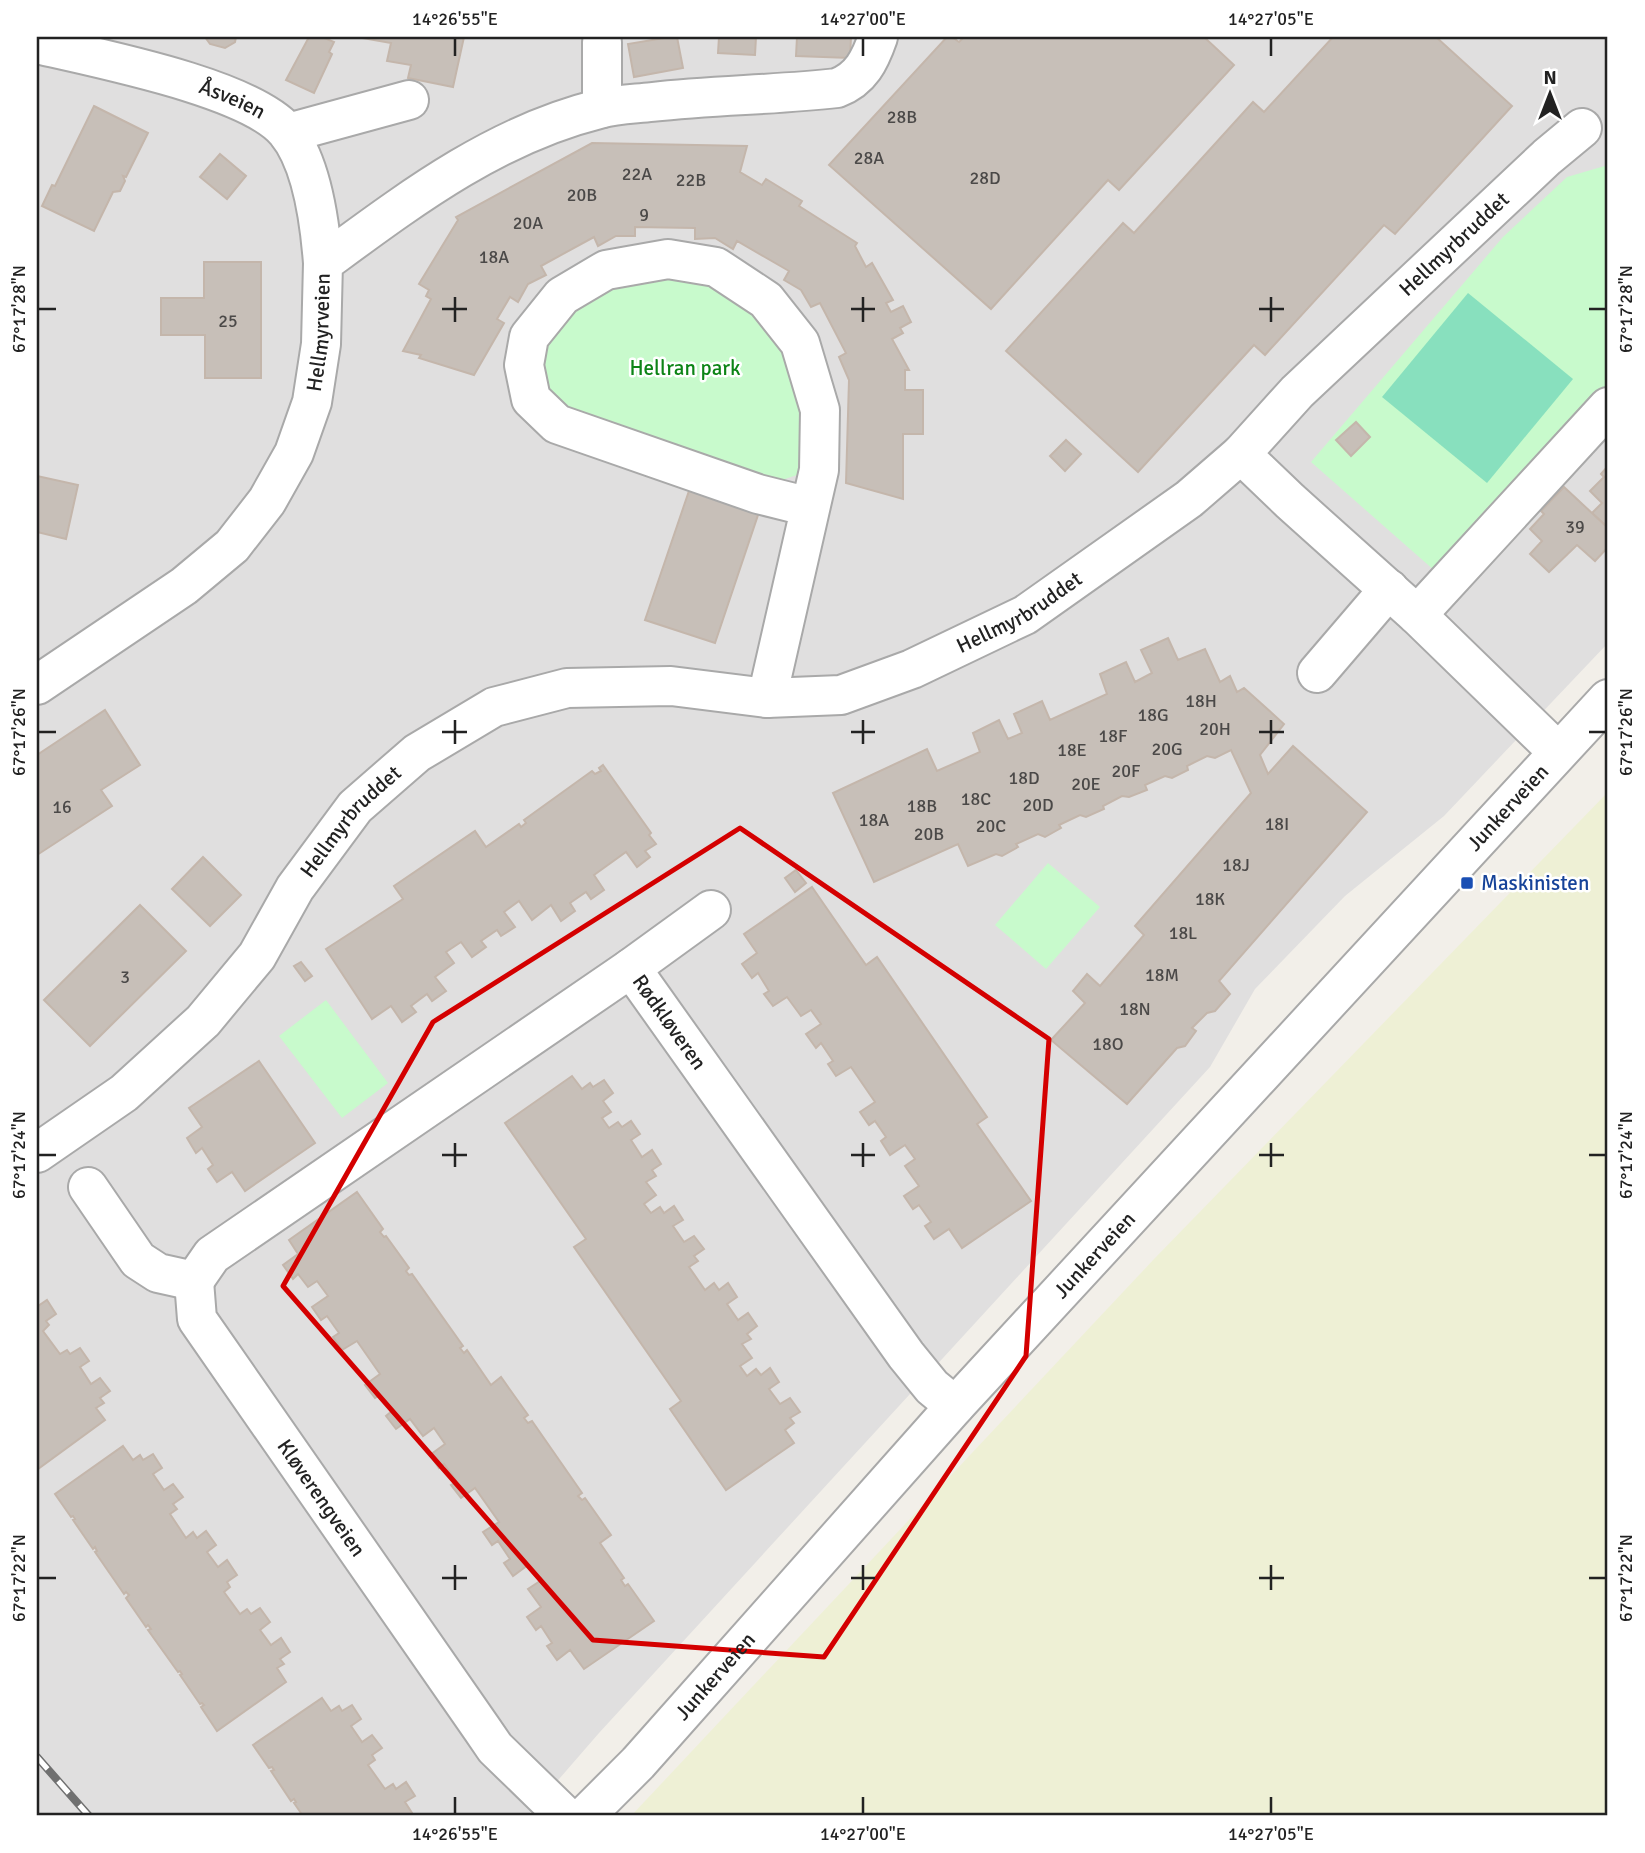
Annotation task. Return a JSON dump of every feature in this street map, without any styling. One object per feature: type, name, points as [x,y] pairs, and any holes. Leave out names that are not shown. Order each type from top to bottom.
[{"type":"street","name":"Hellmyrveien","points":[[37,685],[184,586],[232,546],[267,501],[294,453],[312,402],[321,344],[323,263],[419,192],[482,154],[547,125],[601,108],[698,96],[837,88],[850,83],[864,69],[878,37]]},
{"type":"street","points":[[601,42],[601,108]]},
{"type":"street","name":"Åsveien","points":[[37,44],[165,75],[217,93],[272,117],[288,133],[313,190],[320,223],[323,263]]},
{"type":"street","points":[[288,133],[409,100]]},
{"type":"street","name":"Hellmyrbruddet","points":[[37,1153],[124,1093],[203,1021],[257,956],[295,888],[355,807],[417,753],[495,708],[567,688],[671,686],[767,698],[841,695],[912,669],[1025,615],[1189,499],[1241,454],[1307,383],[1547,157],[1582,128]]},
{"type":"street","points":[[767,698],[819,470],[820,410],[800,343],[766,300],[716,267],[668,259],[606,270],[562,296],[529,337],[524,365],[531,398],[556,424],[758,494],[810,507]]},
{"type":"street","points":[[1417,615],[1608,407]]},
{"type":"street","points":[[1241,454],[1417,615],[1558,752]]},
{"type":"street","points":[[1317,673],[1389,589]]},
{"type":"street","name":"Junkerveien","points":[[585,1816],[638,1763],[955,1406],[1608,699]]},
{"type":"street","points":[[631,968],[711,910]]},
{"type":"street","name":"Rødkløveren","points":[[194,1281],[212,1255],[631,968],[906,1355],[932,1387],[955,1406]]},
{"type":"street","points":[[88,1187],[138,1260],[158,1273],[194,1281]]},
{"type":"street","name":"Kløverengveien","points":[[194,1281],[198,1319],[495,1748],[565,1816]]},
{"type":"highlighted area","points":[[740,828],[1049,1039],[1026,1356],[824,1657],[593,1640],[283,1286],[433,1022]]},
{"type":"shaded area","points":[[37,37],[1608,37],[1608,643],[1444,816],[1345,896],[1255,989],[1210,1067],[599,1733],[527,1816],[37,1816]]},
{"type":"green space","points":[[1608,165],[1608,387],[1435,571],[1311,462],[1503,237],[1567,177]]},
{"type":"green space","name":"Hellran park","points":[[650,277],[682,278],[716,289],[739,300],[775,332],[801,386],[802,457],[797,475],[779,481],[749,478],[553,402],[543,376],[547,339],[569,305],[614,284]]},
{"type":"green space","points":[[1468,293],[1573,379],[1487,483],[1382,397]]},
{"type":"green space","points":[[1608,792],[1608,1816],[631,1816],[1155,1258]]},
{"type":"green space","points":[[1048,863],[1100,907],[1046,969],[995,925]]},
{"type":"green space","points":[[326,1000],[388,1083],[342,1118],[279,1036]]},
{"type":"building","points":[[205,37],[236,37],[235,42],[225,48],[210,44]]},
{"type":"building","points":[[309,37],[322,37],[334,42],[329,52],[332,54],[314,93],[286,80]]},
{"type":"building","points":[[357,37],[464,37],[453,87],[408,78],[411,65],[387,61],[391,43]]},
{"type":"building","points":[[677,37],[683,68],[634,77],[628,44]]},
{"type":"building","points":[[719,37],[756,37],[755,55],[718,53]]},
{"type":"building","points":[[797,37],[851,37],[850,58],[796,56]]},
{"type":"building","points":[[947,37],[959,42],[964,37],[1204,37],[1234,65],[1119,190],[1108,180],[991,309],[829,165]]},
{"type":"building","points":[[1333,37],[1436,37],[1512,106],[1395,234],[1384,225],[1265,355],[1254,345],[1138,472],[1006,351],[1123,223],[1134,233],[1253,102],[1264,112]]},
{"type":"building","points":[[94,106],[148,133],[126,177],[123,176],[125,181],[120,191],[113,192],[94,231],[42,206],[52,185],[55,186]]},
{"type":"building","points":[[592,143],[747,146],[740,172],[762,185],[766,179],[802,201],[799,206],[857,243],[855,246],[866,267],[872,263],[893,300],[886,303],[891,312],[903,306],[911,322],[900,328],[903,333],[892,339],[909,370],[905,370],[905,390],[923,390],[923,434],[903,434],[903,499],[846,483],[849,380],[839,357],[846,353],[820,303],[811,307],[801,290],[784,280],[789,271],[737,241],[733,249],[715,238],[695,239],[695,228],[635,227],[635,236],[616,236],[598,246],[594,237],[541,266],[546,275],[528,284],[518,302],[510,297],[497,319],[504,323],[474,375],[403,351],[431,299],[426,296],[429,290],[419,284],[458,220],[456,217]]},
{"type":"building","points":[[220,154],[246,176],[227,199],[200,177]]},
{"type":"building","points":[[204,262],[261,262],[261,378],[205,378],[205,335],[161,335],[161,298],[204,298]]},
{"type":"building","points":[[1356,422],[1370,437],[1351,456],[1336,440]]},
{"type":"building","points":[[1066,440],[1081,454],[1065,471],[1050,456]]},
{"type":"building","points":[[1608,466],[1608,521],[1605,525],[1592,513],[1602,503],[1590,491],[1604,477],[1601,474]]},
{"type":"building","points":[[37,476],[78,485],[66,539],[37,532]]},
{"type":"building","points":[[691,485],[760,509],[715,643],[645,620]]},
{"type":"building","points":[[1564,487],[1608,528],[1608,547],[1595,561],[1577,545],[1549,572],[1530,554],[1542,541],[1530,529],[1544,514],[1541,511]]},
{"type":"building","points":[[1168,638],[1178,660],[1205,649],[1220,682],[1230,676],[1237,692],[1244,688],[1284,724],[1260,755],[1268,774],[1293,746],[1367,812],[1219,981],[1230,994],[1215,1011],[1207,1013],[1192,1028],[1196,1031],[1185,1046],[1177,1048],[1127,1104],[1051,1040],[1085,1003],[1073,991],[1087,974],[1100,986],[1144,935],[1135,926],[1251,793],[1231,750],[1215,758],[1207,756],[1187,766],[1188,770],[1172,778],[1165,776],[1145,785],[1147,790],[1129,797],[1122,796],[1103,806],[1104,809],[1086,817],[1080,815],[1059,825],[1061,828],[1045,837],[1038,834],[1016,844],[1018,847],[1002,856],[996,854],[968,866],[958,844],[874,882],[833,793],[927,749],[937,771],[980,752],[973,733],[999,720],[1008,739],[1022,733],[1014,714],[1042,701],[1050,720],[1107,694],[1100,674],[1126,662],[1135,682],[1152,673],[1141,650]]},
{"type":"building","points":[[105,710],[140,765],[101,790],[112,806],[37,855],[37,755]]},
{"type":"building","points":[[603,765],[651,833],[649,835],[656,844],[645,851],[650,857],[637,867],[626,852],[594,875],[604,890],[591,899],[586,892],[570,903],[575,911],[561,921],[551,905],[532,920],[519,901],[504,912],[515,927],[501,936],[497,930],[481,941],[486,947],[472,957],[461,942],[446,952],[454,963],[435,977],[446,991],[432,1001],[427,994],[411,1006],[416,1012],[402,1022],[391,1006],[372,1019],[326,949],[403,899],[394,886],[475,831],[486,847],[519,824],[521,827],[526,823],[524,820],[592,771],[595,774],[601,771],[599,768]]},
{"type":"building","points":[[203,857],[241,895],[210,926],[172,889]]},
{"type":"building","points":[[796,870],[806,883],[795,892],[785,878]]},
{"type":"building","points":[[812,887],[866,965],[877,957],[987,1117],[977,1124],[1031,1201],[962,1248],[949,1229],[934,1239],[925,1226],[931,1222],[919,1205],[913,1209],[904,1196],[919,1186],[905,1166],[915,1159],[905,1145],[890,1155],[881,1141],[886,1137],[875,1121],[869,1125],[860,1112],[875,1102],[851,1067],[836,1076],[828,1064],[833,1061],[821,1043],[816,1048],[806,1034],[821,1024],[811,1010],[801,1016],[787,997],[773,1006],[764,994],[769,991],[758,973],[752,978],[742,964],[757,953],[744,934]]},
{"type":"building","points":[[140,905],[186,951],[90,1046],[44,1000]]},
{"type":"building","points":[[301,962],[312,976],[305,981],[294,966]]},
{"type":"building","points":[[259,1061],[315,1143],[245,1191],[232,1172],[217,1182],[208,1169],[213,1165],[202,1148],[196,1153],[187,1138],[202,1127],[189,1108]]},
{"type":"building","points":[[572,1076],[582,1089],[590,1083],[593,1087],[604,1080],[613,1093],[603,1101],[611,1112],[602,1118],[609,1128],[618,1122],[622,1127],[631,1121],[640,1134],[631,1140],[642,1157],[652,1150],[661,1164],[652,1170],[656,1176],[646,1182],[656,1195],[644,1204],[651,1213],[660,1207],[664,1213],[674,1206],[683,1220],[673,1226],[684,1242],[694,1236],[704,1249],[694,1256],[698,1261],[689,1267],[705,1290],[714,1283],[719,1290],[728,1283],[737,1297],[727,1304],[738,1320],[748,1313],[757,1326],[747,1334],[751,1339],[742,1344],[752,1358],[740,1366],[747,1376],[756,1369],[761,1375],[770,1368],[779,1382],[769,1389],[780,1404],[790,1398],[800,1412],[790,1418],[794,1423],[785,1430],[794,1443],[726,1490],[670,1409],[681,1401],[574,1247],[586,1239],[505,1123]]},
{"type":"building","points":[[357,1192],[383,1229],[380,1232],[386,1236],[409,1268],[406,1271],[409,1275],[412,1274],[463,1346],[460,1348],[464,1353],[467,1350],[491,1385],[501,1377],[528,1415],[524,1418],[528,1423],[532,1421],[582,1493],[578,1496],[582,1500],[585,1498],[611,1535],[600,1543],[624,1578],[621,1580],[625,1586],[628,1584],[654,1621],[584,1669],[570,1650],[557,1660],[547,1646],[552,1643],[541,1626],[536,1630],[527,1617],[541,1607],[528,1589],[540,1581],[528,1565],[513,1576],[504,1563],[510,1559],[498,1541],[492,1545],[483,1532],[499,1522],[475,1488],[461,1498],[451,1485],[457,1482],[444,1464],[439,1468],[430,1455],[445,1444],[434,1428],[423,1436],[410,1419],[396,1429],[386,1416],[392,1411],[380,1395],[375,1398],[365,1385],[380,1374],[357,1341],[342,1350],[333,1337],[339,1333],[327,1316],[321,1320],[312,1307],[328,1296],[317,1281],[308,1287],[298,1274],[293,1279],[283,1265],[298,1254],[289,1240]]},
{"type":"building","points":[[47,1300],[56,1314],[46,1321],[49,1325],[43,1331],[60,1354],[67,1350],[70,1354],[80,1348],[89,1361],[80,1367],[91,1384],[100,1378],[110,1391],[100,1398],[104,1403],[96,1408],[105,1420],[38,1469],[37,1304],[38,1306]]},
{"type":"building","points":[[123,1446],[133,1460],[140,1455],[143,1460],[153,1454],[162,1468],[153,1474],[164,1490],[173,1484],[183,1497],[173,1504],[177,1509],[170,1514],[186,1538],[193,1532],[197,1538],[206,1531],[216,1545],[207,1552],[218,1567],[227,1560],[237,1575],[227,1582],[230,1587],[224,1592],[240,1614],[247,1609],[251,1614],[260,1608],[270,1622],[260,1630],[271,1645],[281,1638],[290,1652],[280,1659],[284,1664],[277,1668],[286,1682],[217,1731],[201,1707],[204,1705],[200,1704],[180,1671],[178,1672],[148,1630],[151,1629],[148,1625],[146,1627],[126,1598],[129,1595],[126,1592],[124,1594],[95,1552],[95,1547],[93,1549],[73,1516],[71,1517],[55,1494]]},
{"type":"building","points":[[322,1698],[331,1711],[339,1706],[342,1711],[352,1705],[361,1719],[351,1726],[362,1742],[372,1735],[382,1748],[372,1755],[375,1760],[368,1765],[385,1789],[393,1784],[396,1789],[406,1782],[415,1796],[405,1802],[414,1816],[303,1816],[294,1799],[291,1801],[271,1771],[274,1770],[272,1767],[269,1768],[253,1745]]},
{"type":"railway","points":[[37,1757],[89,1816]]},
{"type":"place","name":"Maskinisten","points":[[1467,883]]}]
